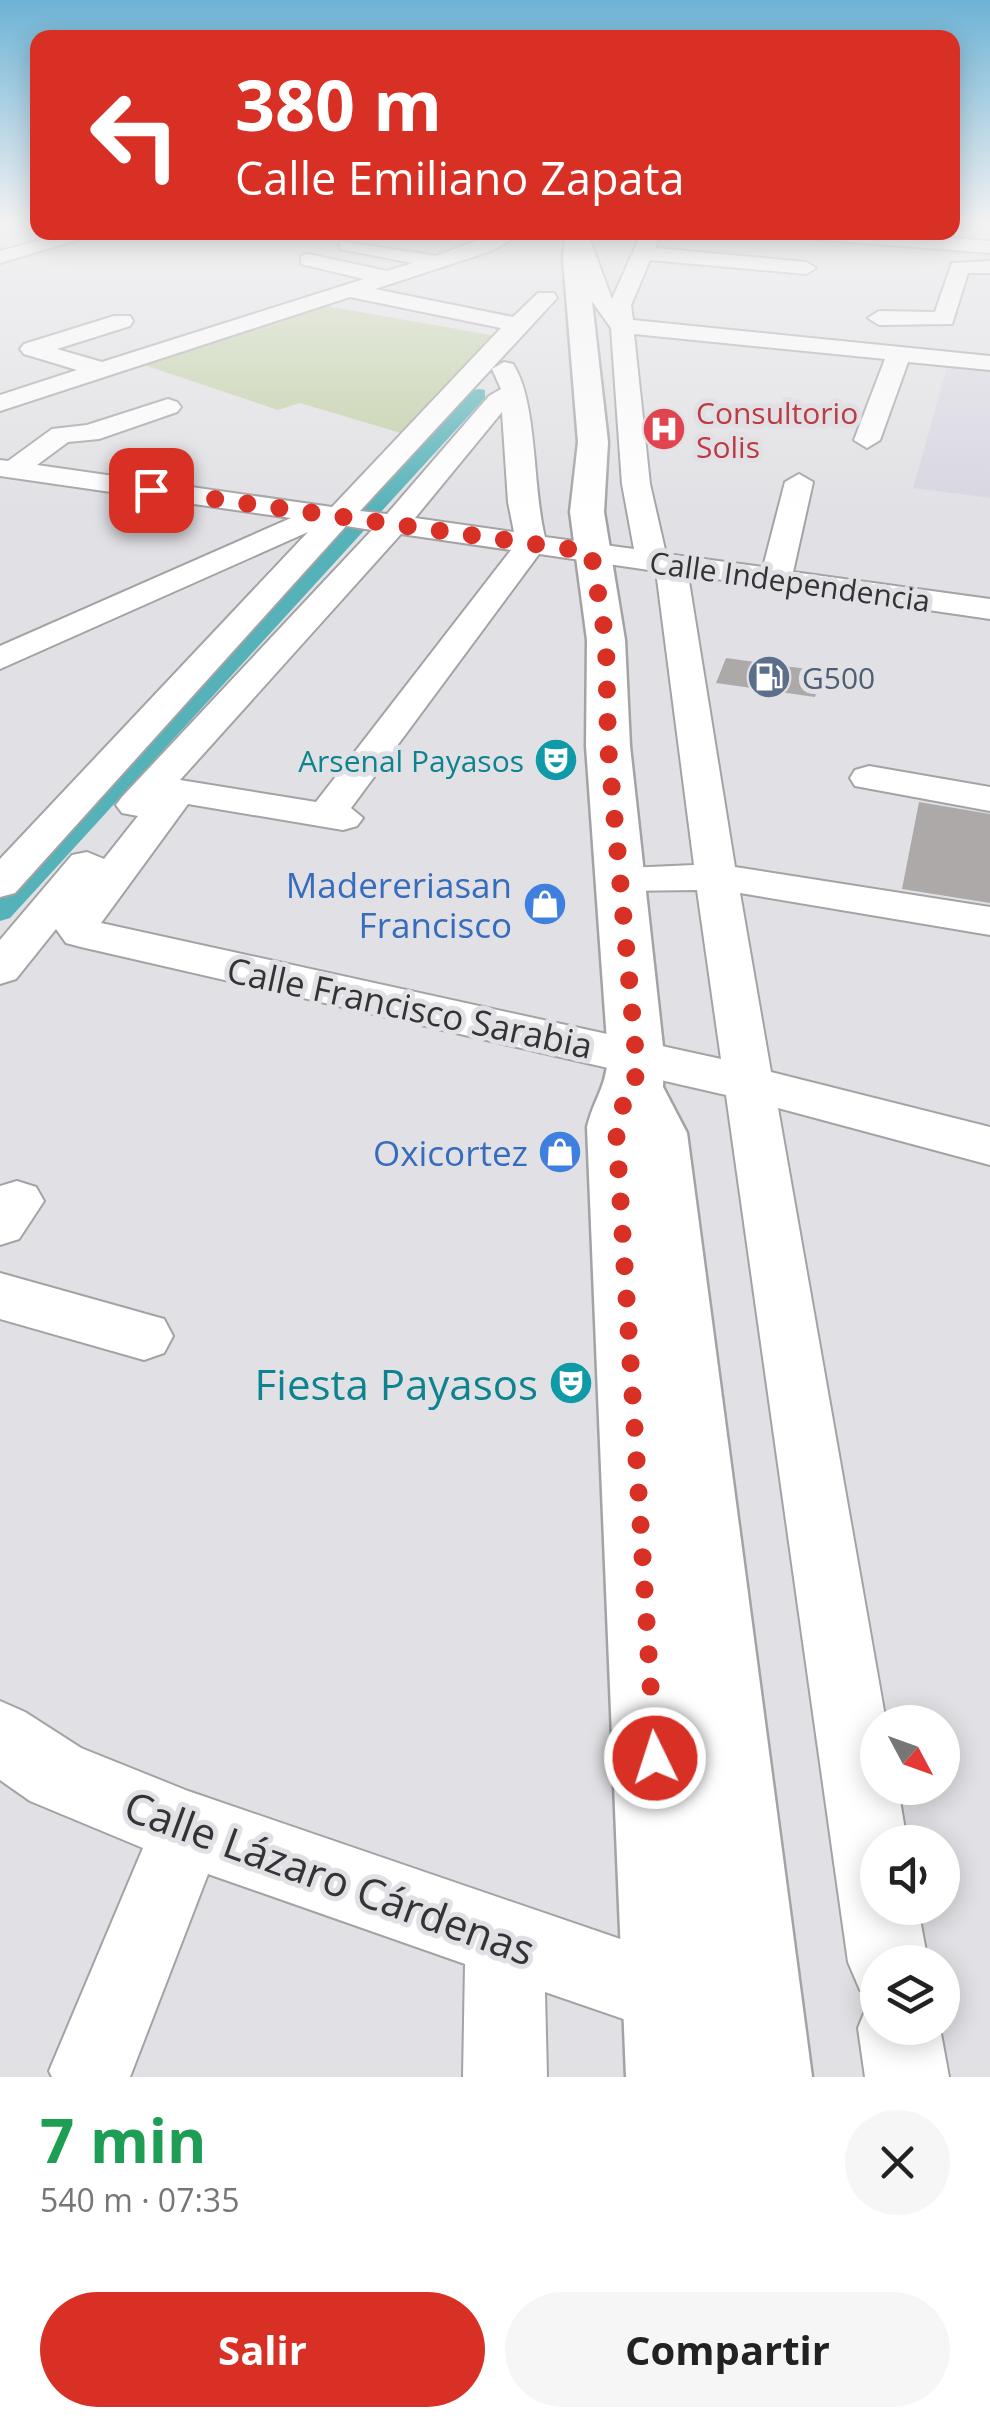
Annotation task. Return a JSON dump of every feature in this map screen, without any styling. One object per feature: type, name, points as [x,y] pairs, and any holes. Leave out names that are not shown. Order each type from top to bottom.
[{"type":"main road","points":[[546,321],[546,329]]},
{"type":"main road","points":[[583,321],[593,442],[587,512],[606,640],[608,746],[636,1072],[658,1132],[763,2077]]},
{"type":"main road","points":[[557,443],[587,512]]},
{"type":"main road","points":[[636,1072],[616,1128],[676,2077]]},
{"type":"street","points":[[102,370],[32,349],[119,321]]},
{"type":"street","points":[[0,402],[255,321]]},
{"type":"street","points":[[501,321],[517,324]]},
{"type":"street","points":[[0,969],[162,792],[358,519],[520,321]]},
{"type":"street","points":[[616,321],[623,326],[990,363]]},
{"type":"street","points":[[622,321],[620,334],[636,484],[662,564],[716,877],[867,1825]]},
{"type":"street","points":[[867,440],[900,353]]},
{"type":"street","points":[[162,792],[334,816],[532,543],[522,502],[514,392],[507,372],[490,357]]},
{"type":"street","points":[[0,884],[358,519],[498,401],[514,392]]},
{"type":"street","points":[[6,469],[61,435],[90,433],[168,407]]},
{"type":"street","name":"Calle Independencia","points":[[6,469],[990,609]]},
{"type":"street","points":[[776,579],[799,482]]},
{"type":"street","points":[[0,659],[358,519]]},
{"type":"street","points":[[869,778],[990,798]]},
{"type":"street","name":"Calle Francisco Sarabia","points":[[162,792],[82,916],[77,928],[89,938],[636,1072],[748,1083],[990,1146]]},
{"type":"street","points":[[619,878],[716,877],[990,921]]},
{"type":"street","points":[[0,1296],[144,1336]]},
{"type":"street","name":"Calle Lázaro Cárdenas","points":[[0,1737],[56,1775],[188,1828],[670,1996]]},
{"type":"street","points":[[90,2071],[188,1828]]},
{"type":"street","points":[[504,2077],[505,1940]]},
{"type":"street","points":[[902,2045],[908,2077]]},
{"type":"shaded area","points":[[949,361],[990,366],[990,498],[913,488]]},
{"type":"green space","points":[[260,321],[411,321],[497,336],[401,433],[300,403],[278,410],[147,366],[157,353]]},
{"type":"building","name":"G500","points":[[726,658],[822,671],[815,697],[716,683]]},
{"type":"building","points":[[919,802],[990,814],[990,903],[902,889]]},
{"type":"waterway","points":[[0,912],[479,394]]},
{"type":"place","name":"Consultorio Solis","points":[[664,429]]},
{"type":"place","name":"G500","points":[[769,677]]},
{"type":"place","name":"Arsenal Payasos","points":[[556,760]]},
{"type":"place","name":"Madereriasan Francisco","points":[[545,904]]},
{"type":"place","name":"Oxicortez","points":[[560,1152]]},
{"type":"place","name":"Fiesta Payasos","points":[[571,1383]]},
{"type":"route","points":[[151,490],[591,552],[606,640],[608,746],[636,1056],[635,1088],[620,1110],[616,1128],[655,1758]]}]
